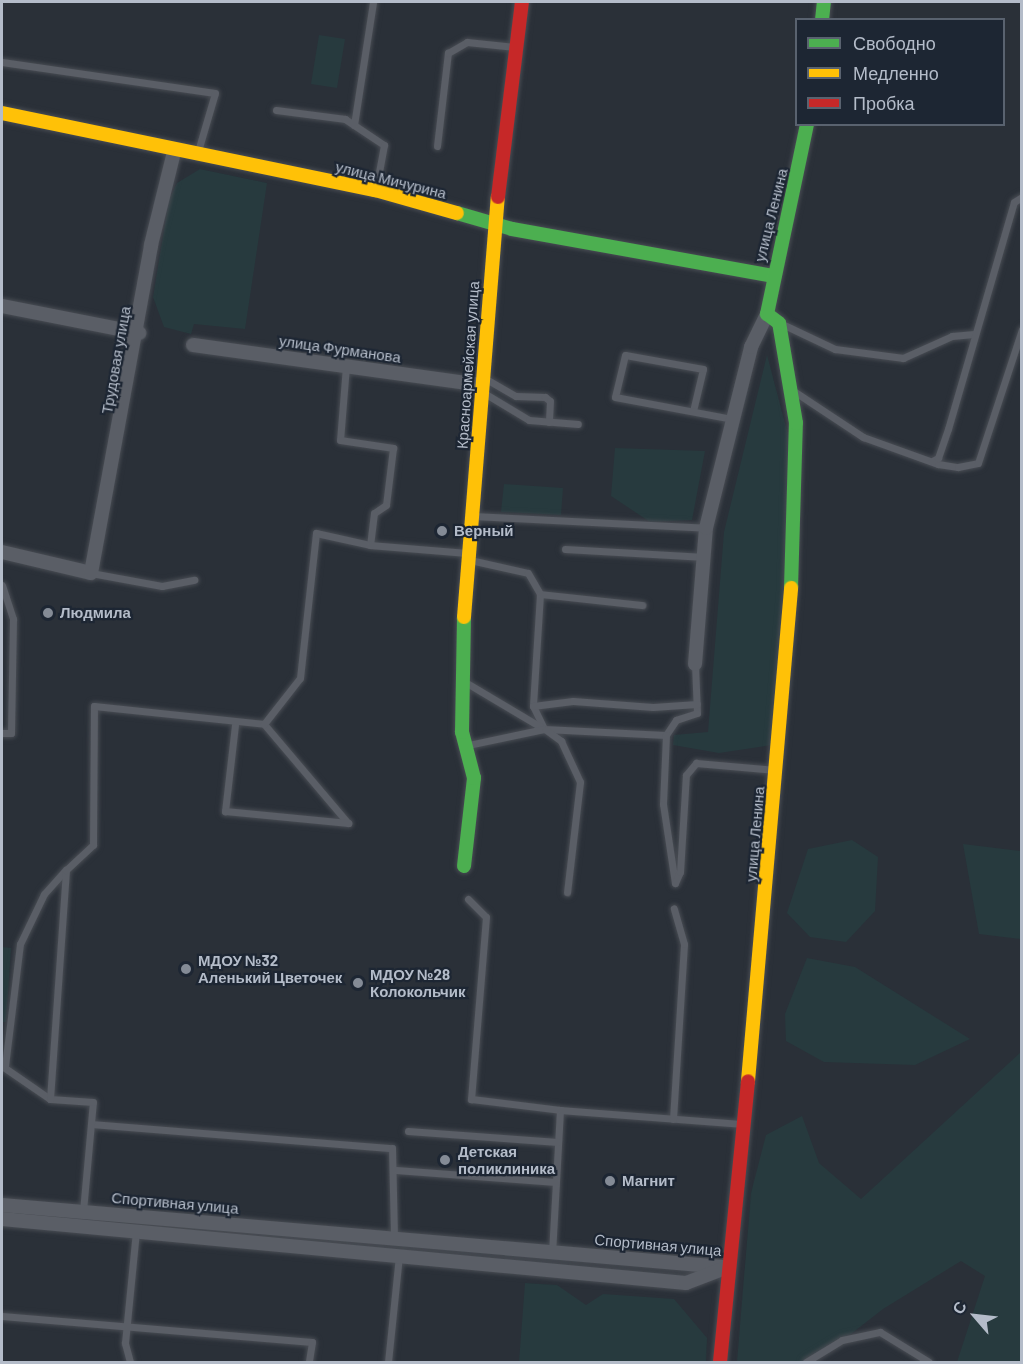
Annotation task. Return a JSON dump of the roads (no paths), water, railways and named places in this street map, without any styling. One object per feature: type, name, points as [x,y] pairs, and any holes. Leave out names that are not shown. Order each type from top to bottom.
[{"type":"street","name":"Красноармейская улица","points":[[464,867],[474,778],[462,732],[462,680],[470,557],[495,225],[522,2]]},
{"type":"street","points":[[822,18],[824,2]]},
{"type":"street","name":"улица Мичурина","points":[[2,113],[174,152],[375,190],[495,225],[773,276]]},
{"type":"street","name":"улица Ленина","points":[[695,664],[706,528],[751,347],[767,314],[773,276],[807,126]]},
{"type":"street","name":"Трудовая улица","points":[[91,573],[139,333],[151,245],[174,152]]},
{"type":"street","points":[[2,306],[139,333]]},
{"type":"street","points":[[767,314],[779,324]]},
{"type":"street","name":"улица Ленина","points":[[720,1362],[778,770],[798,489],[790,389],[779,324]]},
{"type":"street","name":"улица Фурманова","points":[[193,345],[482,385]]},
{"type":"street","points":[[2,552],[91,573]]},
{"type":"street","name":"Спортивная улица","points":[[2,1205],[728,1268]]},
{"type":"street","name":"Спортивная улица","points":[[2,1219],[136,1228],[686,1283],[728,1268]]},
{"type":"lane","points":[[354,125],[374,2]]},
{"type":"lane","points":[[437,146],[448,53],[467,42],[518,47]]},
{"type":"lane","points":[[2,62],[215,93],[197,156]]},
{"type":"lane","points":[[276,110],[354,125],[384,145],[375,190]]},
{"type":"lane","points":[[932,462],[938,458],[1014,202],[1022,197]]},
{"type":"lane","points":[[779,324],[835,349],[903,358],[952,336],[974,334]]},
{"type":"lane","points":[[790,389],[864,437],[932,462],[958,467],[978,463],[1022,329]]},
{"type":"lane","points":[[693,411],[703,369],[626,355],[615,397],[733,419]]},
{"type":"lane","points":[[346,366],[340,440],[393,447],[386,505],[374,513],[370,545]]},
{"type":"lane","points":[[482,385],[516,396],[545,397],[549,422]]},
{"type":"lane","points":[[482,385],[529,420],[578,423]]},
{"type":"lane","points":[[473,516],[706,528]]},
{"type":"lane","points":[[82,1211],[93,1102],[50,1099],[3,1066],[20,944],[44,894],[93,845],[94,706],[235,725],[264,724],[300,678],[316,533],[370,545],[470,557],[528,573],[540,594],[533,706],[544,729]]},
{"type":"lane","points":[[565,549],[705,557]]},
{"type":"lane","points":[[91,573],[162,586],[194,580]]},
{"type":"lane","points":[[2,585],[13,619],[11,733],[2,733]]},
{"type":"lane","points":[[540,594],[642,605]]},
{"type":"lane","points":[[695,664],[697,713],[676,720],[666,735],[663,804],[675,883],[680,872],[686,775],[696,764],[778,770]]},
{"type":"lane","points":[[462,680],[561,741],[580,782],[567,891]]},
{"type":"lane","points":[[533,706],[573,701],[653,707],[697,704]]},
{"type":"lane","points":[[235,725],[225,811],[348,823],[264,724]]},
{"type":"lane","points":[[466,746],[544,729],[666,735]]},
{"type":"lane","points":[[50,1099],[66,870]]},
{"type":"lane","points":[[468,899],[486,917],[471,1099],[560,1110],[744,1124]]},
{"type":"lane","points":[[673,1119],[684,944],[674,908]]},
{"type":"lane","points":[[552,1251],[560,1110]]},
{"type":"lane","points":[[91,1124],[392,1148],[396,1170],[394,1238]]},
{"type":"lane","points":[[408,1131],[558,1142]]},
{"type":"lane","points":[[396,1170],[556,1182]]},
{"type":"lane","points":[[130,1362],[127,1327],[136,1228]]},
{"type":"lane","points":[[388,1362],[399,1256]]},
{"type":"lane","points":[[2,1316],[312,1342],[309,1362]]},
{"type":"lane","points":[[806,1362],[842,1340],[880,1332],[929,1362]]},
{"type":"place","name":"Верный","points":[[442,531]]},
{"type":"place","name":"Людмила","points":[[48,613]]},
{"type":"place","name":"МДОУ №32 Аленький Цветочек","points":[[186,969]]},
{"type":"place","name":"МДОУ №28 Колокольчик","points":[[358,983]]},
{"type":"place","name":"Детская поликлиника","points":[[445,1160]]},
{"type":"place","name":"Магнит","points":[[610,1181]]}]
